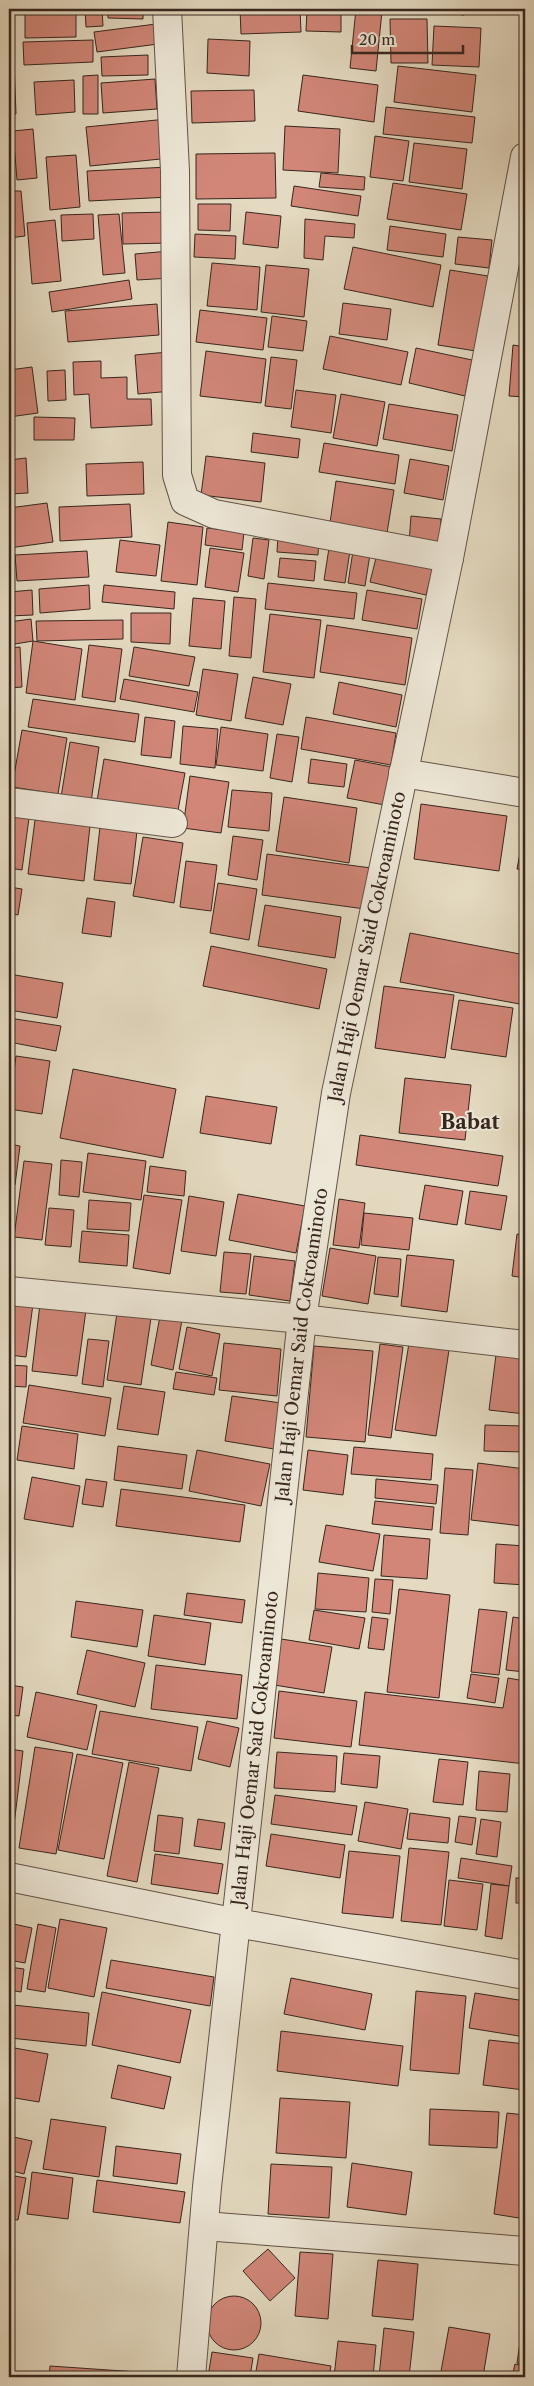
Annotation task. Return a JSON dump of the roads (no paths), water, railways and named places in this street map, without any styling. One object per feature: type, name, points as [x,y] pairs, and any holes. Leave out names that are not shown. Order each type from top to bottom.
[{"type":"street","points":[[167,9],[175,171],[177,475],[185,501],[214,514],[448,558]]},
{"type":"street","name":"Jalan Haji Oemar Said Cokroaminoto","points":[[192,2377],[204,2226],[302,1319],[336,1093],[448,558],[525,157]]},
{"type":"street","points":[[403,773],[525,794]]},
{"type":"street","points":[[9,802],[174,823]]},
{"type":"street","points":[[9,1291],[302,1319],[525,1345]]},
{"type":"street","points":[[9,1877],[237,1923],[525,1975]]},
{"type":"street","points":[[204,2226],[525,2251]]},
{"type":"district","name":"Babat","points":[[470,1122]]}]
